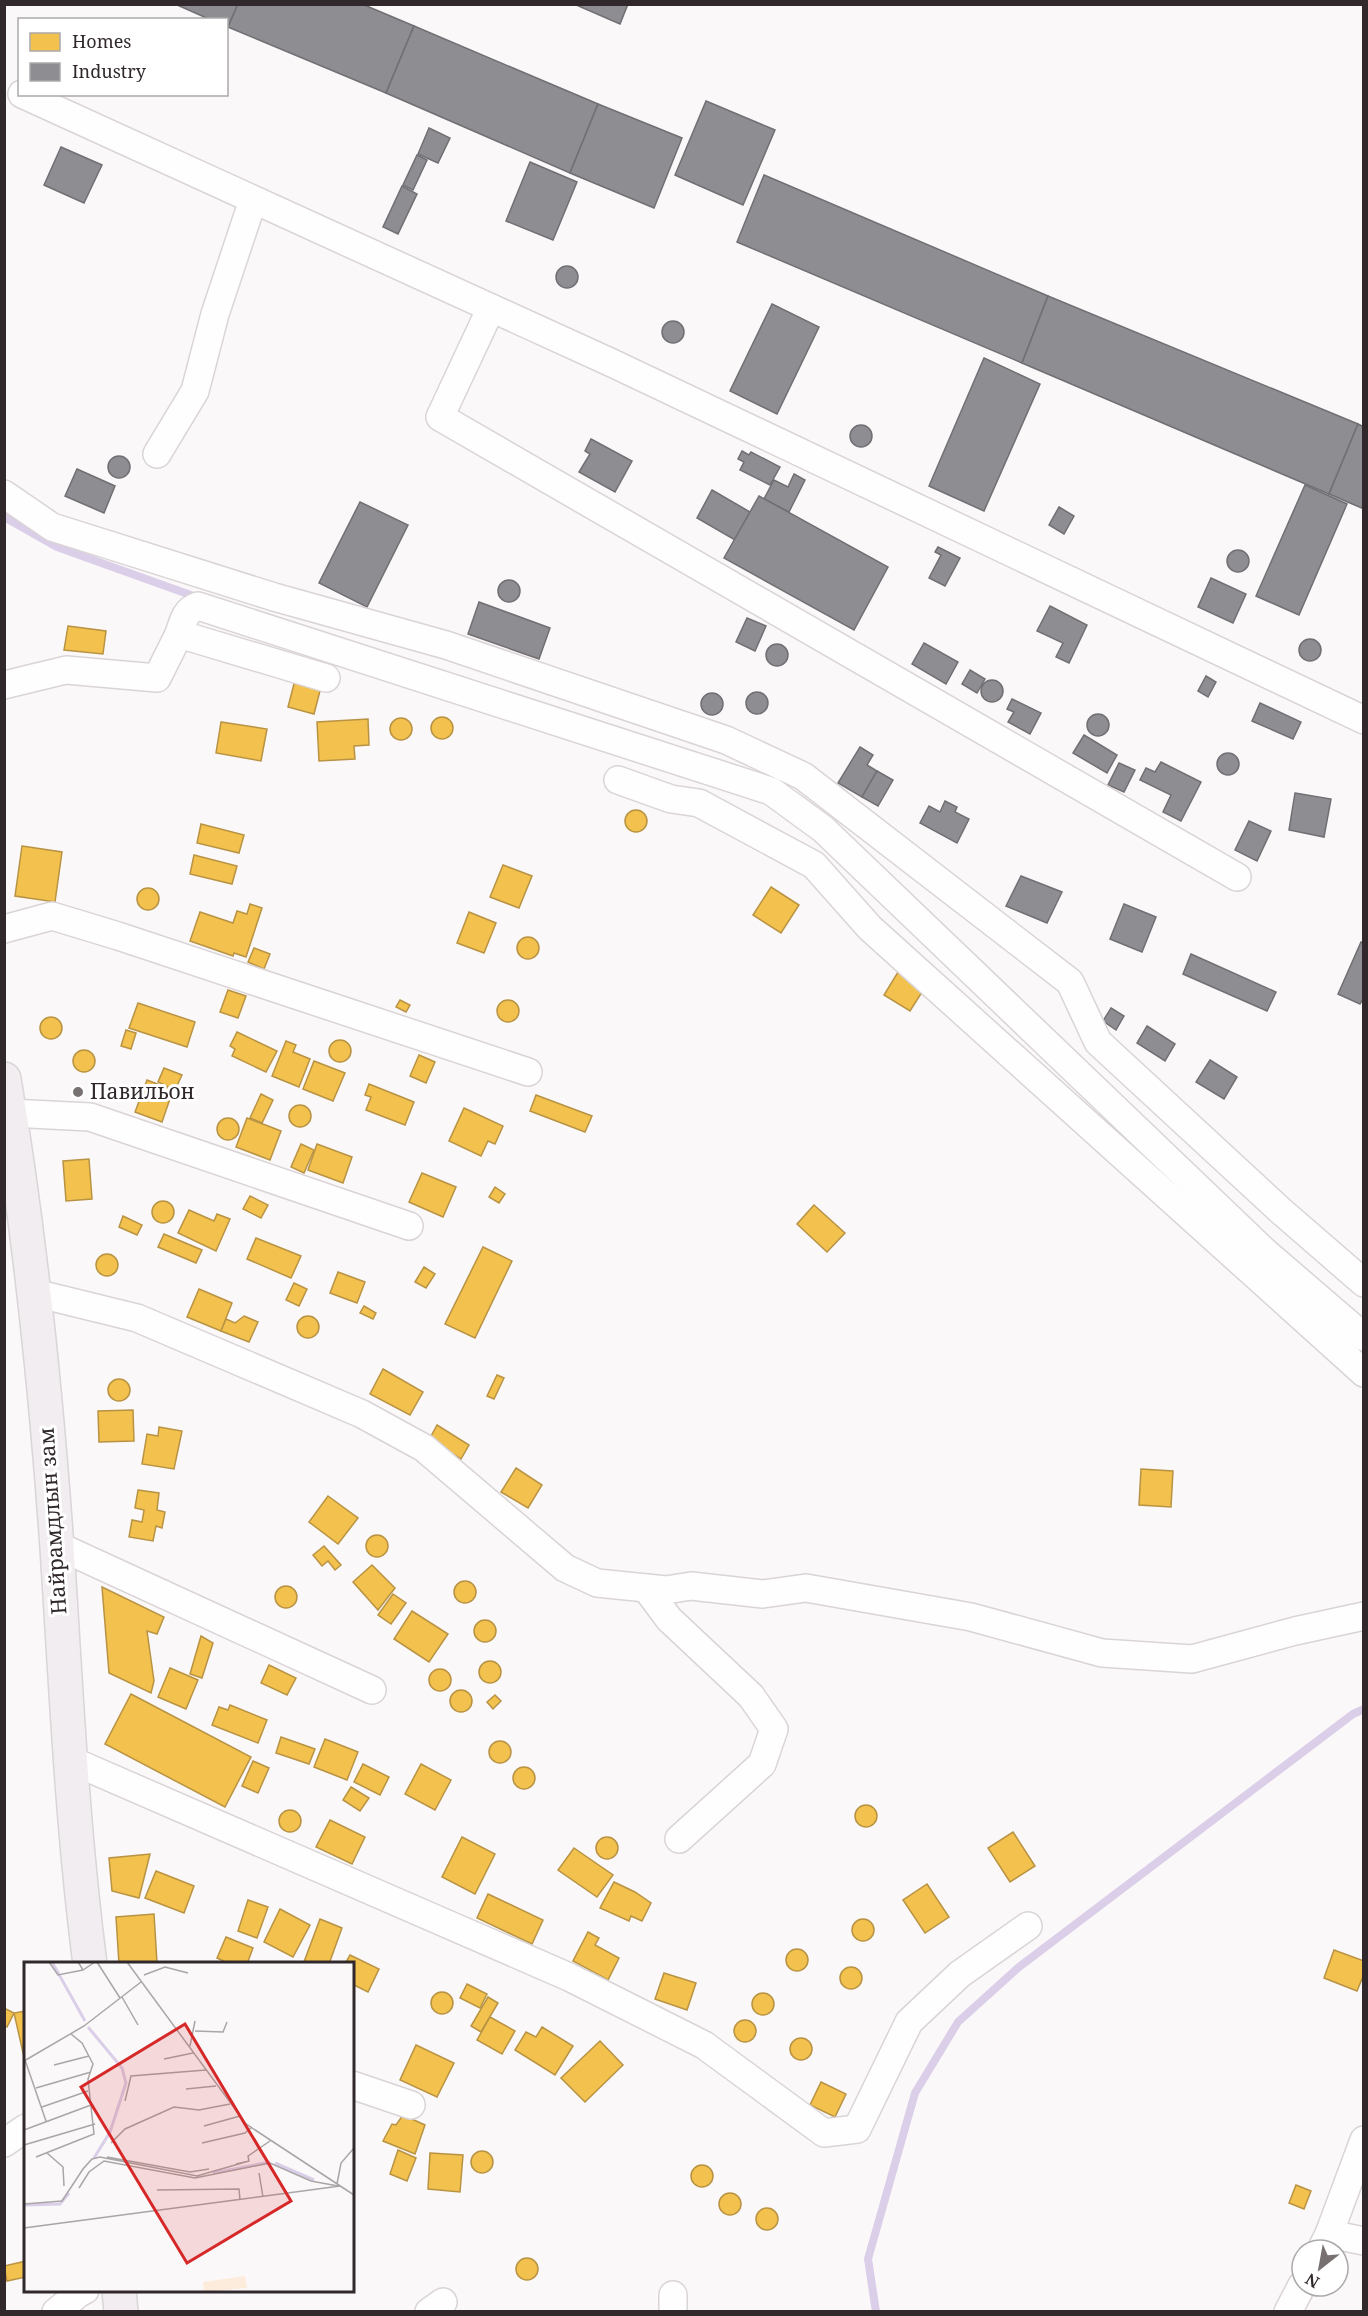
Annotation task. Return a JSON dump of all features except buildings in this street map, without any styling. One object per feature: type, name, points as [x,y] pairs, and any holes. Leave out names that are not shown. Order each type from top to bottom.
[{"type":"main road","name":"Найрамдлын зам","points":[[4,1079],[35,1293],[56,1545],[70,1760],[90,1962]]},
{"type":"main road","points":[[119,2292],[121,2312]]},
{"type":"street","points":[[4,87],[18,93]]},
{"type":"street","points":[[24,96],[612,363],[1364,720]]},
{"type":"street","points":[[157,454],[195,391],[215,314],[253,200]]},
{"type":"street","points":[[491,308],[440,417],[1237,877]]},
{"type":"street","points":[[4,494],[52,527],[274,597],[446,645],[726,740],[803,776],[1070,982],[1098,1042],[1281,1211],[1364,1283]]},
{"type":"street","points":[[4,685],[66,669],[157,678],[179,634],[186,614],[190,609],[198,606],[771,791],[823,829],[1265,1252],[1364,1337]]},
{"type":"street","points":[[179,634],[326,678]]},
{"type":"street","points":[[618,780],[671,799],[699,803],[814,865],[870,928],[1364,1373]]},
{"type":"street","points":[[4,929],[52,916],[528,1072]]},
{"type":"street","points":[[10,1113],[90,1117],[410,1226]]},
{"type":"street","points":[[35,1293],[136,1318],[362,1414],[424,1448],[565,1568],[597,1583],[666,1590],[691,1586],[763,1594],[806,1588],[971,1617],[1102,1653],[1192,1659],[1294,1631],[1364,1616]]},
{"type":"street","points":[[56,1545],[372,1690]]},
{"type":"street","points":[[646,1588],[669,1619],[751,1696],[774,1729],[762,1764],[679,1839]]},
{"type":"street","points":[[70,1760],[568,1977],[704,2045],[824,2133],[857,2129],[909,2022],[960,1974],[1028,1926]]},
{"type":"street","points":[[354,2086],[411,2105]]},
{"type":"street","points":[[4,2143],[24,2129]]},
{"type":"street","points":[[1327,2238],[1364,2140]]},
{"type":"street","points":[[57,2312],[79,2292]]},
{"type":"street","points":[[1288,2312],[1295,2298]]},
{"type":"waterway","points":[[4,517],[57,547],[199,598]]},
{"type":"waterway","points":[[876,2312],[868,2259],[915,2093],[958,2022],[1019,1967],[1353,1714],[1364,1709]]},
{"type":"place","name":"Павильон","points":[[78,1092]]}]
